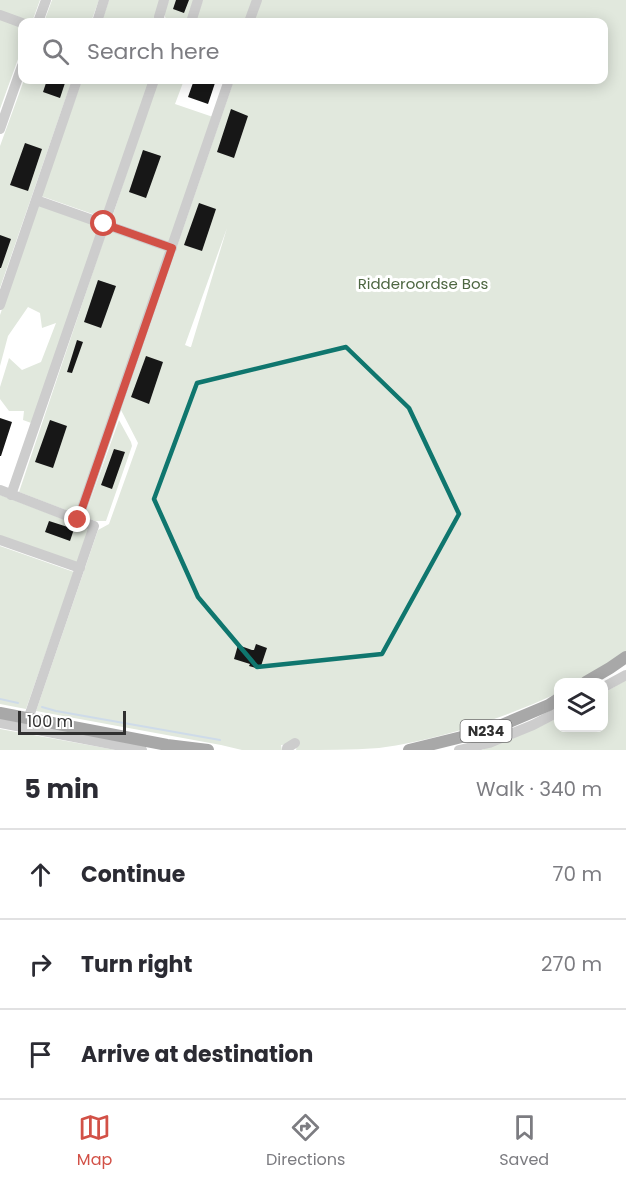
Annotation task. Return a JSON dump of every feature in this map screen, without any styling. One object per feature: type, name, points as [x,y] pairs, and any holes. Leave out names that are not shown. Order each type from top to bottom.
[{"type":"main road","points":[[593,678],[626,657]]},
{"type":"main road","name":"N234","points":[[409,750],[490,730],[554,702]]},
{"type":"main road","points":[[0,713],[27,723],[208,750]]},
{"type":"street","points":[[39,18],[46,0]]},
{"type":"street","points":[[98,18],[104,0]]},
{"type":"street","points":[[159,18],[164,0]]},
{"type":"street","points":[[191,18],[198,0]]},
{"type":"street","points":[[250,18],[257,0]]},
{"type":"street","points":[[0,15],[18,22]]},
{"type":"street","points":[[0,129],[3,111],[18,75]]},
{"type":"street","points":[[0,304],[76,84]]},
{"type":"street","points":[[11,495],[153,84]]},
{"type":"street","points":[[78,520],[228,84]]},
{"type":"street","points":[[36,200],[172,248]]},
{"type":"street","points":[[0,490],[94,526],[27,723]]},
{"type":"street","points":[[0,540],[80,568]]},
{"type":"street","points":[[608,684],[626,675]]},
{"type":"street","points":[[459,750],[489,743],[554,714]]},
{"type":"street","points":[[0,723],[27,723],[142,750]]},
{"type":"highlighted area","points":[[346,347],[409,408],[459,514],[382,654],[257,667],[198,597],[154,499],[197,383]]},
{"type":"green space","points":[[0,0],[40,0],[33,18],[18,18],[18,59],[0,109]]},
{"type":"green space","points":[[52,0],[99,0],[92,18],[45,18]]},
{"type":"green space","points":[[109,0],[160,0],[158,18],[103,18]]},
{"type":"green space","points":[[169,0],[194,0],[188,18],[166,18]]},
{"type":"green space","points":[[203,0],[254,0],[247,18],[196,18]]},
{"type":"green space","name":"Ridderoordse Bos","points":[[261,0],[626,0],[626,653],[585,678],[554,678],[554,695],[515,711],[426,739],[379,748],[296,750],[297,744],[281,745],[282,750],[242,750],[36,711],[98,530],[109,524],[138,443],[121,410],[233,84],[608,84],[608,18],[255,18]],"holes":[[[227,228],[191,347],[185,345]]]},
{"type":"green space","points":[[23,84],[71,84],[0,288],[0,146]]},
{"type":"green space","points":[[81,84],[149,84],[104,218],[41,196]]},
{"type":"green space","points":[[156,84],[182,84],[175,104],[213,117],[170,242],[111,221]]},
{"type":"green space","points":[[38,205],[100,227],[34,424],[23,420],[24,411],[9,411],[0,399],[0,387],[9,358],[22,370],[41,362],[56,323],[42,328],[40,313],[28,307],[8,336],[0,366],[0,315]]},
{"type":"green space","points":[[107,230],[167,251],[76,514],[19,492]]},
{"type":"green space","points":[[119,420],[132,446],[106,521],[95,521],[85,515]]},
{"type":"green space","points":[[0,495],[87,528],[89,531],[77,564],[0,536]]},
{"type":"green space","points":[[0,546],[74,572],[26,709],[0,704]]},
{"type":"green space","points":[[626,680],[626,750],[482,750],[554,720],[554,732],[608,732],[608,691]]},
{"type":"green space","points":[[0,729],[116,750],[0,750]]},
{"type":"building","points":[[176,0],[189,0],[184,13],[173,9]]},
{"type":"building","points":[[46,84],[65,84],[60,98],[43,92]]},
{"type":"building","points":[[193,84],[215,84],[208,104],[188,97]]},
{"type":"building","points":[[231,109],[248,116],[234,158],[217,152]]},
{"type":"building","points":[[25,143],[42,149],[28,191],[10,185]]},
{"type":"building","points":[[143,150],[161,156],[146,198],[129,192]]},
{"type":"building","points":[[199,203],[216,209],[202,251],[184,245]]},
{"type":"building","points":[[0,235],[11,239],[1,268],[0,268]]},
{"type":"building","points":[[98,280],[116,286],[101,328],[84,322]]},
{"type":"building","points":[[77,340],[83,342],[72,373],[67,372]]},
{"type":"building","points":[[146,356],[163,362],[149,404],[131,397]]},
{"type":"building","points":[[0,418],[12,422],[1,456],[0,456]]},
{"type":"building","points":[[50,420],[67,426],[53,468],[35,462]]},
{"type":"building","points":[[114,449],[125,452],[112,489],[101,485]]},
{"type":"building","points":[[49,521],[74,529],[70,541],[45,532]]},
{"type":"building","points":[[256,644],[267,648],[260,669],[234,659],[238,645],[254,650]]},
{"type":"waterway","points":[[0,699],[18,703]]},
{"type":"waterway","points":[[42,707],[220,740]]},
{"type":"route","points":[[78,520],[172,248],[104,224]]}]
